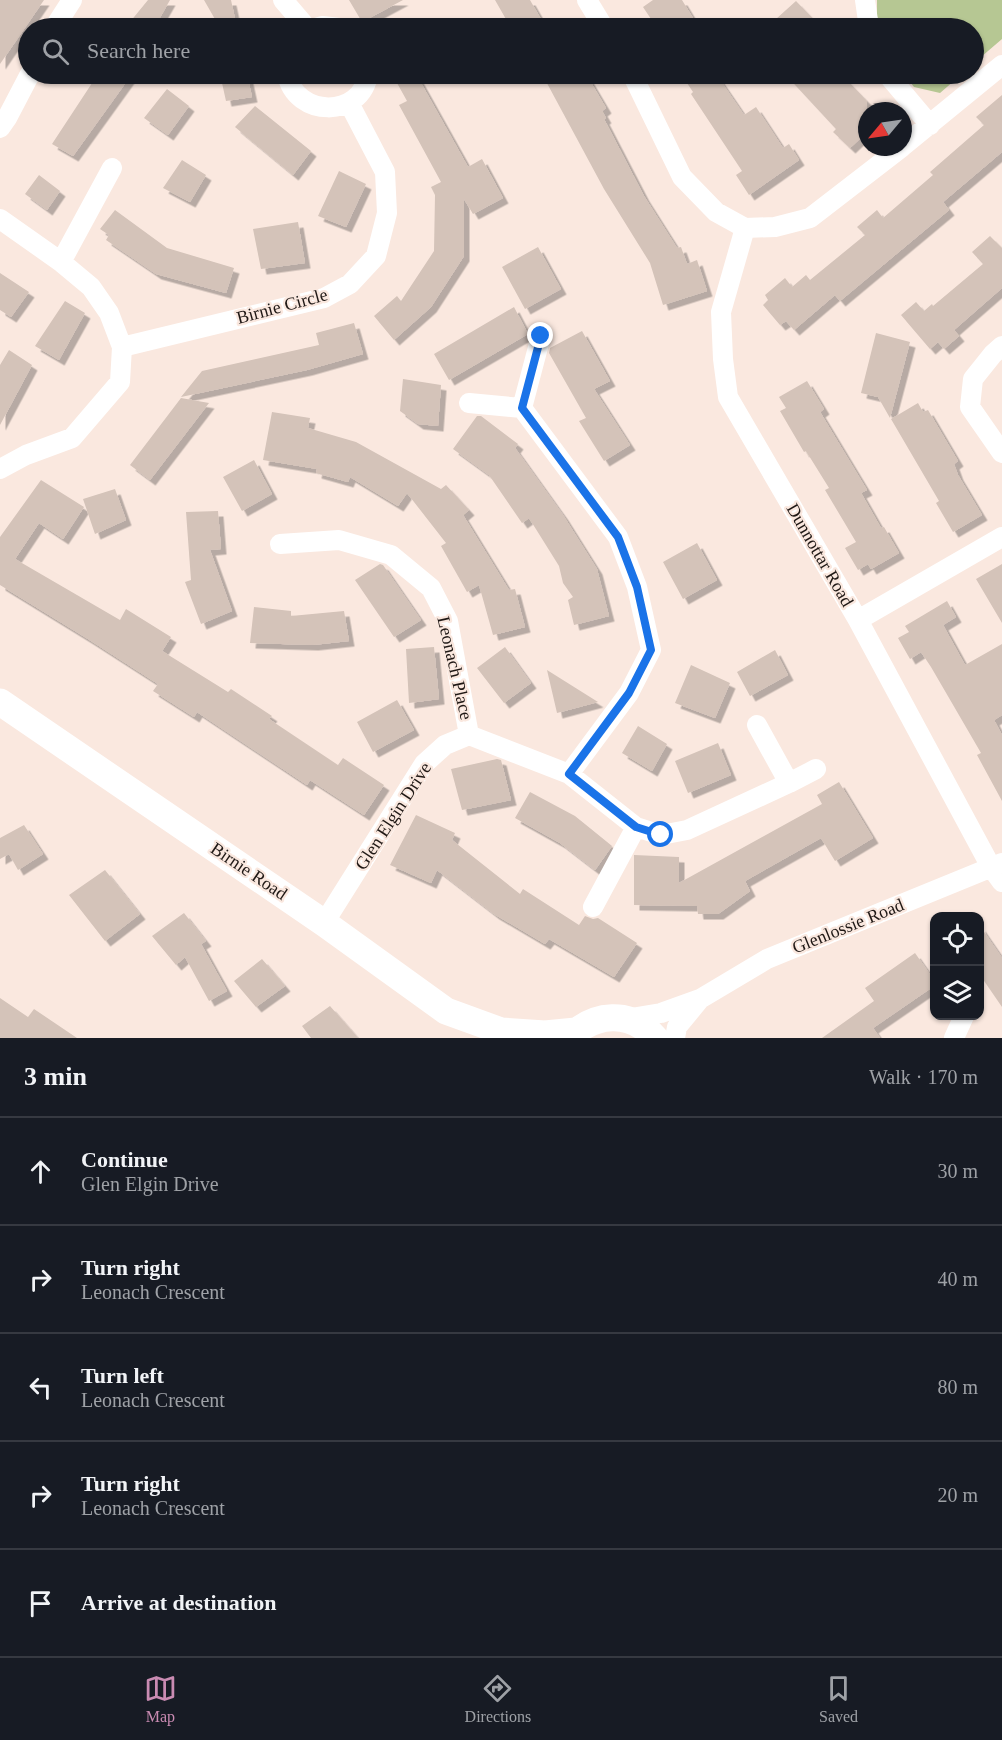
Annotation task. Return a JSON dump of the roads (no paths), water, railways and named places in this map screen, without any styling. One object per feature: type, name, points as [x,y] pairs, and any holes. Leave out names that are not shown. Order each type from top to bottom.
[{"type":"street","points":[[283,0],[299,18]]},
{"type":"street","points":[[587,0],[598,18]]},
{"type":"street","points":[[865,0],[868,18]]},
{"type":"street","points":[[59,18],[68,2]]},
{"type":"street","points":[[984,80],[1002,65]]},
{"type":"street","points":[[0,128],[25,84]]},
{"type":"street","points":[[291,84],[293,90],[304,101],[317,107],[335,108],[349,103],[362,90],[364,84]]},
{"type":"street","points":[[637,84],[682,177],[716,212],[745,228],[775,227],[810,218],[890,156]]},
{"type":"street","points":[[895,84],[930,125]]},
{"type":"street","points":[[912,139],[979,84]]},
{"type":"street","name":"Birnie Circle","points":[[122,347],[324,298],[350,284],[376,256],[387,213],[385,172],[349,103]]},
{"type":"street","points":[[61,262],[112,168]]},
{"type":"street","points":[[0,219],[61,262],[91,287],[109,313],[122,347],[120,382],[72,438],[26,455],[0,470]]},
{"type":"street","name":"Dunnottar Road","points":[[745,228],[721,312],[723,359],[728,398],[858,620],[998,871]]},
{"type":"street","points":[[522,408],[541,336]]},
{"type":"street","points":[[1002,346],[973,379],[970,407],[1002,453]]},
{"type":"street","points":[[470,403],[522,408],[618,537],[637,587],[651,650],[629,693],[569,774]]},
{"type":"street","points":[[858,620],[1002,537]]},
{"type":"street","name":"Leonach Place","points":[[280,544],[339,540],[391,555],[431,588],[448,621],[470,735]]},
{"type":"street","name":"Birnie Road","points":[[0,702],[324,923],[446,1011],[506,1035],[572,1035],[593,1021],[609,1017],[625,1019]]},
{"type":"street","points":[[757,725],[789,783]]},
{"type":"street","points":[[470,735],[569,774],[636,827],[661,835],[687,830],[789,783],[816,768]]},
{"type":"street","name":"Glen Elgin Drive","points":[[324,923],[424,764],[445,745],[470,735]]},
{"type":"street","points":[[593,907],[636,827]]},
{"type":"street","name":"Glenlossie Road","points":[[625,1019],[661,1013],[700,999],[767,959],[998,871]]},
{"type":"street","name":"Glenlossie Road","points":[[675,1038],[677,1027],[700,999]]},
{"type":"street","points":[[625,1019],[641,1025],[655,1038]]},
{"type":"street","points":[[954,1038],[962,1020]]}]
